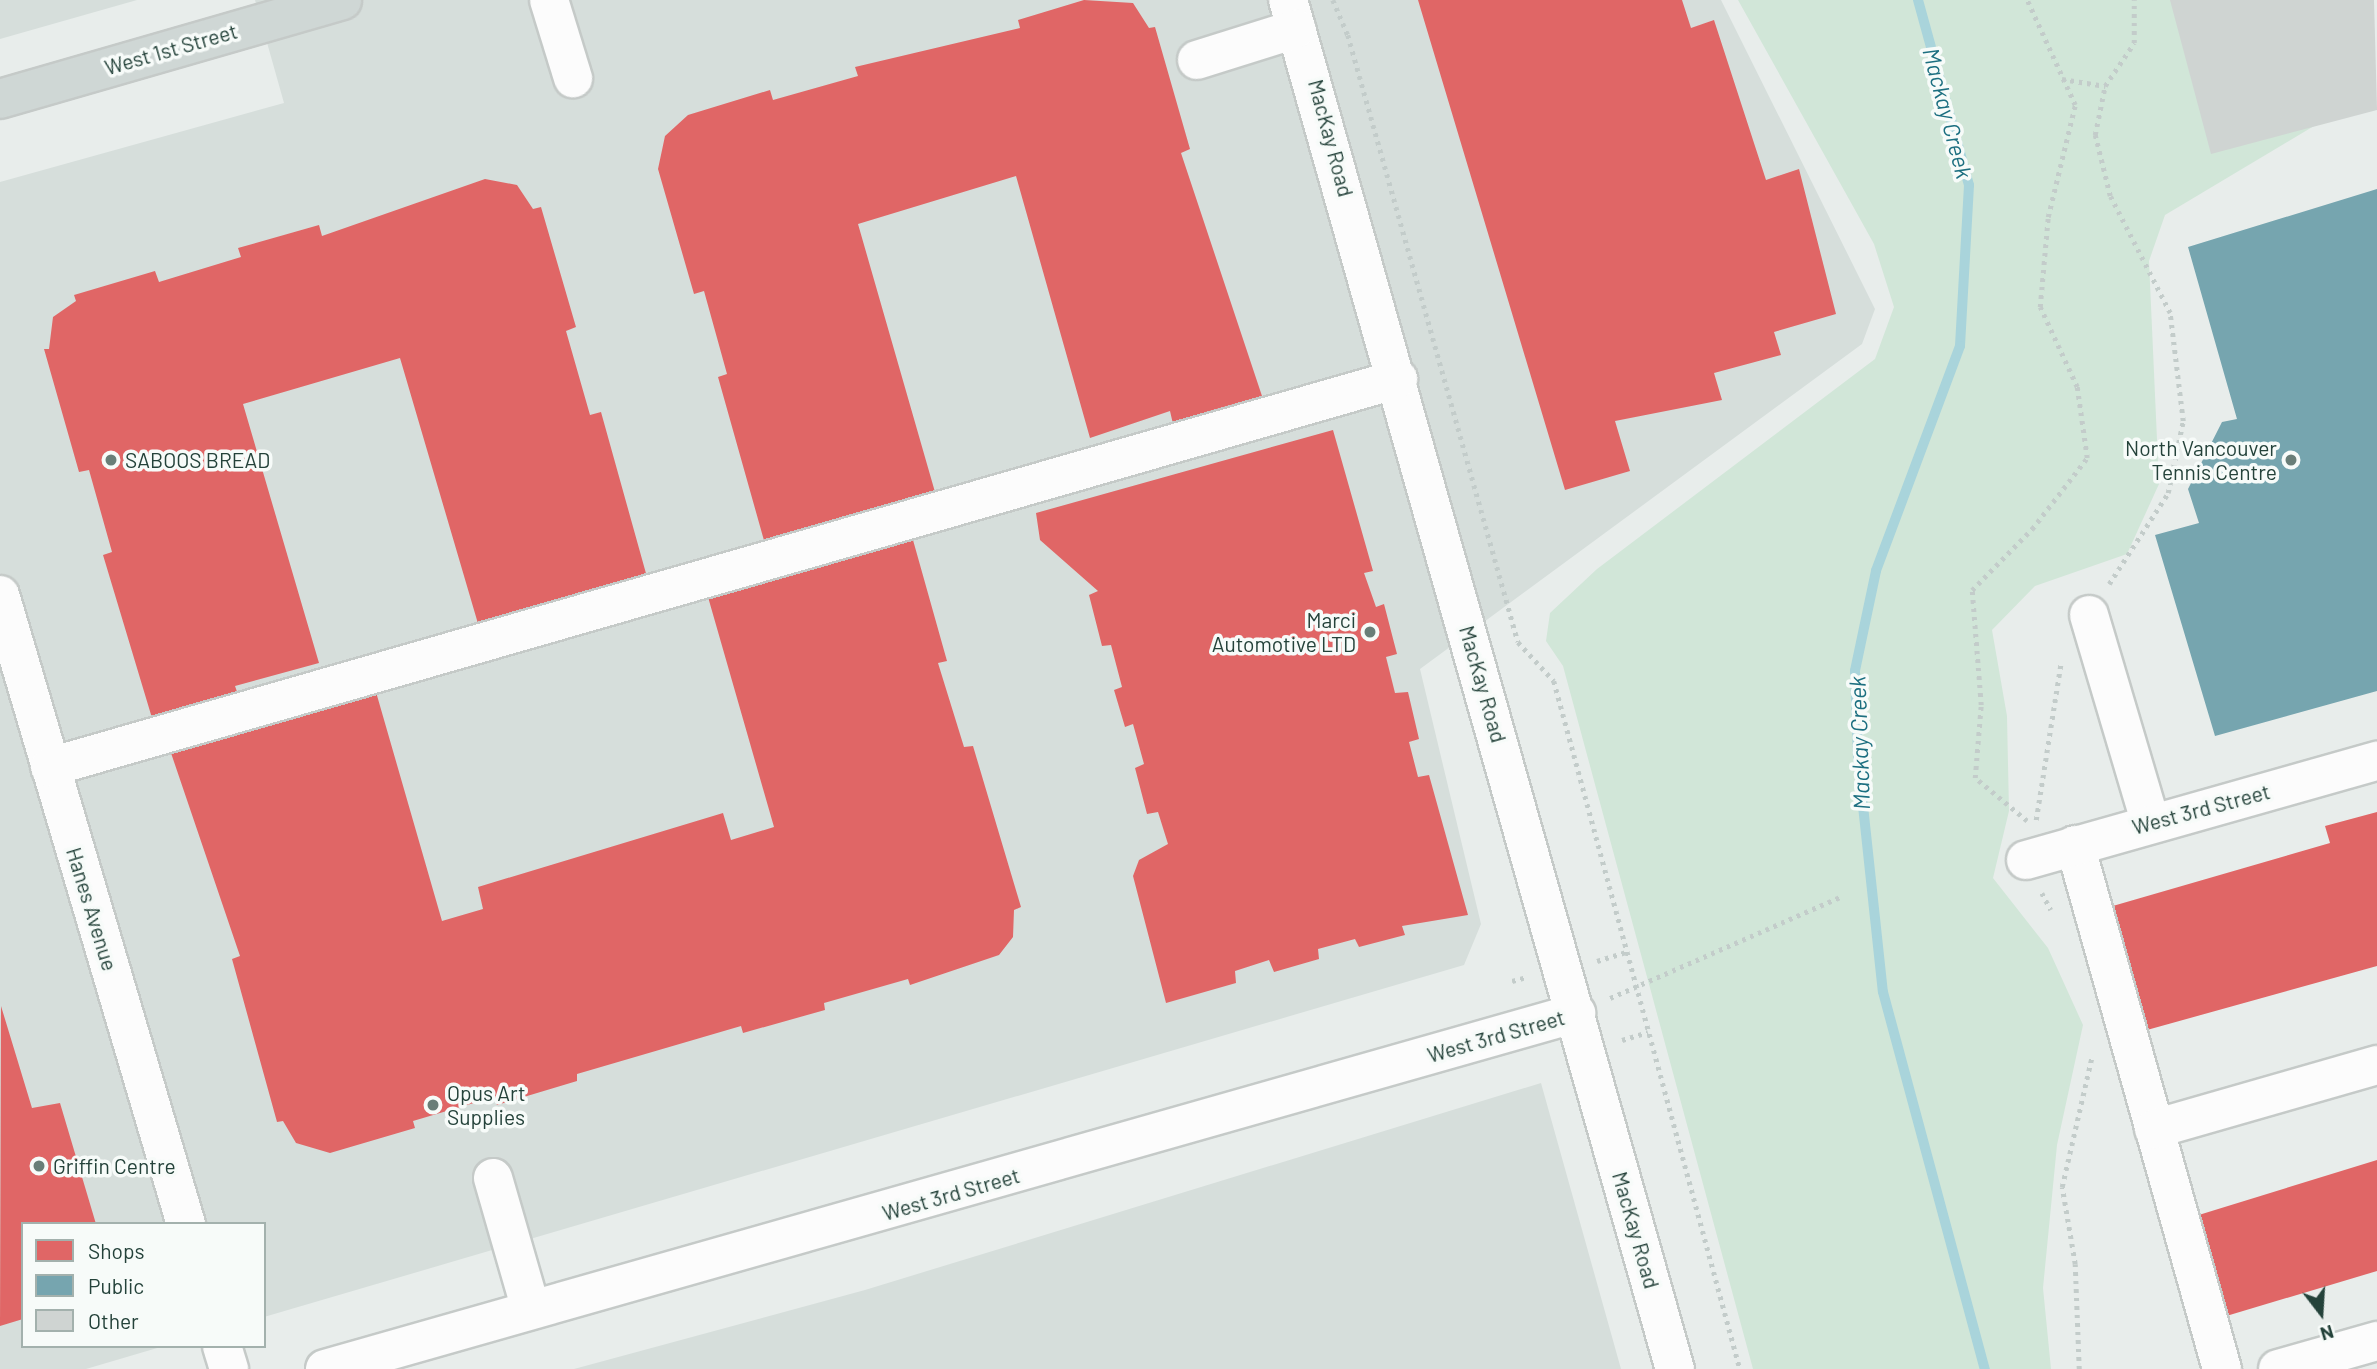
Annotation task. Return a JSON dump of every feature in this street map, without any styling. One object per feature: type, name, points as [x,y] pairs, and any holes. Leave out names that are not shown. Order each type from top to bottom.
[{"type":"main road","name":"West 1st Street","points":[[0,99],[342,0]]},
{"type":"street","points":[[550,0],[573,78]]},
{"type":"street","points":[[1197,60],[1292,15]]},
{"type":"street","name":"MacKay Road","points":[[1292,15],[1398,379],[1675,1369]]},
{"type":"street","points":[[50,767],[1398,379]]},
{"type":"street","name":"Hanes Avenue","points":[[0,595],[185,1222]]},
{"type":"street","points":[[2089,615],[2150,821]]},
{"type":"street","name":"West 3rd Street","points":[[2030,844],[2075,845],[2150,821],[2377,761]]},
{"type":"street","points":[[2075,845],[2222,1369]]},
{"type":"street","name":"West 3rd Street","points":[[325,1369],[1576,1013]]},
{"type":"street","points":[[2154,1129],[2377,1065]]},
{"type":"street","points":[[493,1178],[531,1310]]},
{"type":"street","points":[[2278,1369],[2377,1341]]},
{"type":"street","points":[[223,1348],[229,1369]]},
{"type":"path","points":[[1333,0],[1348,34],[1518,642],[1554,681],[1740,1369]]},
{"type":"path","points":[[2027,0],[2075,105],[2048,217],[2040,307],[2077,387],[2087,458],[2032,529],[1972,590],[1981,705],[1975,778],[2030,844]]},
{"type":"path","points":[[2062,79],[2105,86]]},
{"type":"path","points":[[1576,1013],[1840,897]]},
{"type":"shaded area","points":[[0,0],[137,0],[0,39]]},
{"type":"shaded area","points":[[255,0],[1721,0],[1875,309],[1862,344],[1420,669],[1481,924],[1464,965],[266,1316],[266,1222],[21,1222],[21,1348],[157,1348],[86,1369],[0,1369],[0,182],[284,103]]},
{"type":"shaded area","points":[[1541,1083],[1621,1369],[574,1369],[865,1290]]},
{"type":"green space","points":[[1738,0],[2372,0],[2339,111],[2165,215],[2149,261],[2159,484],[2127,554],[2035,586],[1992,630],[2007,716],[2009,811],[1993,878],[2048,948],[2083,1025],[2057,1145],[2043,1288],[2051,1369],[1753,1369],[1563,666],[1546,641],[1550,613],[1597,569],[1875,359],[1894,307],[1874,244]]},
{"type":"building: Shops","points":[[1084,0],[1133,3],[1149,28],[1155,27],[1190,149],[1181,153],[1262,396],[1206,412],[1210,428],[1176,437],[1170,411],[1090,438],[1016,176],[858,224],[935,492],[765,544],[718,377],[727,374],[704,291],[694,294],[658,169],[665,136],[688,115],[770,90],[773,100],[858,76],[855,67],[1020,28],[1018,20]]},
{"type":"building: Shops","points":[[1418,0],[1682,0],[1691,28],[1714,20],[1766,180],[1799,169],[1836,314],[1774,332],[1781,355],[1714,373],[1722,400],[1615,421],[1630,471],[1565,490]]},
{"type":"building: Shops","points":[[485,179],[517,185],[533,209],[541,207],[576,327],[566,331],[590,415],[601,412],[647,577],[479,627],[400,358],[243,404],[319,663],[235,686],[243,709],[152,718],[103,555],[112,552],[89,470],[79,472],[44,349],[49,349],[53,317],[76,301],[74,295],[155,271],[159,282],[241,257],[238,248],[319,225],[322,236]]},
{"type":"building: Shops","points":[[1333,430],[1373,571],[1364,573],[1376,607],[1384,604],[1397,654],[1386,657],[1395,693],[1408,692],[1419,739],[1409,742],[1418,777],[1429,775],[1468,915],[1402,926],[1405,935],[1359,947],[1355,939],[1318,949],[1319,959],[1274,972],[1269,960],[1235,971],[1236,983],[1166,1003],[1133,876],[1139,860],[1168,844],[1158,812],[1147,814],[1135,768],[1144,764],[1133,724],[1125,727],[1114,690],[1122,687],[1111,645],[1102,646],[1089,595],[1098,591],[1040,540],[1036,513]]},
{"type":"building: Shops","points":[[913,540],[947,661],[938,663],[964,747],[973,746],[1021,907],[1014,910],[1013,937],[999,955],[910,985],[908,979],[824,1003],[825,1010],[743,1033],[741,1026],[577,1074],[577,1081],[497,1105],[494,1097],[413,1121],[415,1128],[330,1153],[296,1143],[283,1121],[277,1122],[232,959],[240,956],[171,753],[376,692],[442,921],[483,909],[478,887],[723,813],[731,840],[774,827],[708,597]]},
{"type":"building: Shops","points":[[2377,812],[2377,966],[2129,1035],[2099,910],[2330,843],[2325,826]]},
{"type":"building: Shops","name":"Griffin Centre","points":[[1,1006],[32,1108],[60,1103],[95,1222],[21,1222],[21,1320],[0,1326]]},
{"type":"building: Shops","points":[[2377,1160],[2377,1271],[2223,1317],[2189,1218]]},
{"type":"building: Public","name":"North Vancouver Tennis Centre","points":[[2377,189],[2377,691],[2215,736],[2155,535],[2199,523],[2188,489],[2222,422],[2237,419],[2188,247]]},
{"type":"building: Other","points":[[2170,0],[2374,0],[2377,110],[2211,154]]},
{"type":"waterway","name":"Mackay Creek","points":[[1918,0],[1969,185],[1960,346],[1876,571],[1855,671],[1858,759],[1883,992],[1985,1369]]},
{"type":"place","name":"SABOOS BREAD","points":[[111,460]]},
{"type":"place","name":"North Vancouver Tennis Centre","points":[[2291,460]]},
{"type":"place","name":"Marci Automotive LTD","points":[[1370,632]]},
{"type":"place","name":"Opus Art Supplies","points":[[433,1105]]},
{"type":"place","name":"Griffin Centre","points":[[39,1166]]}]
